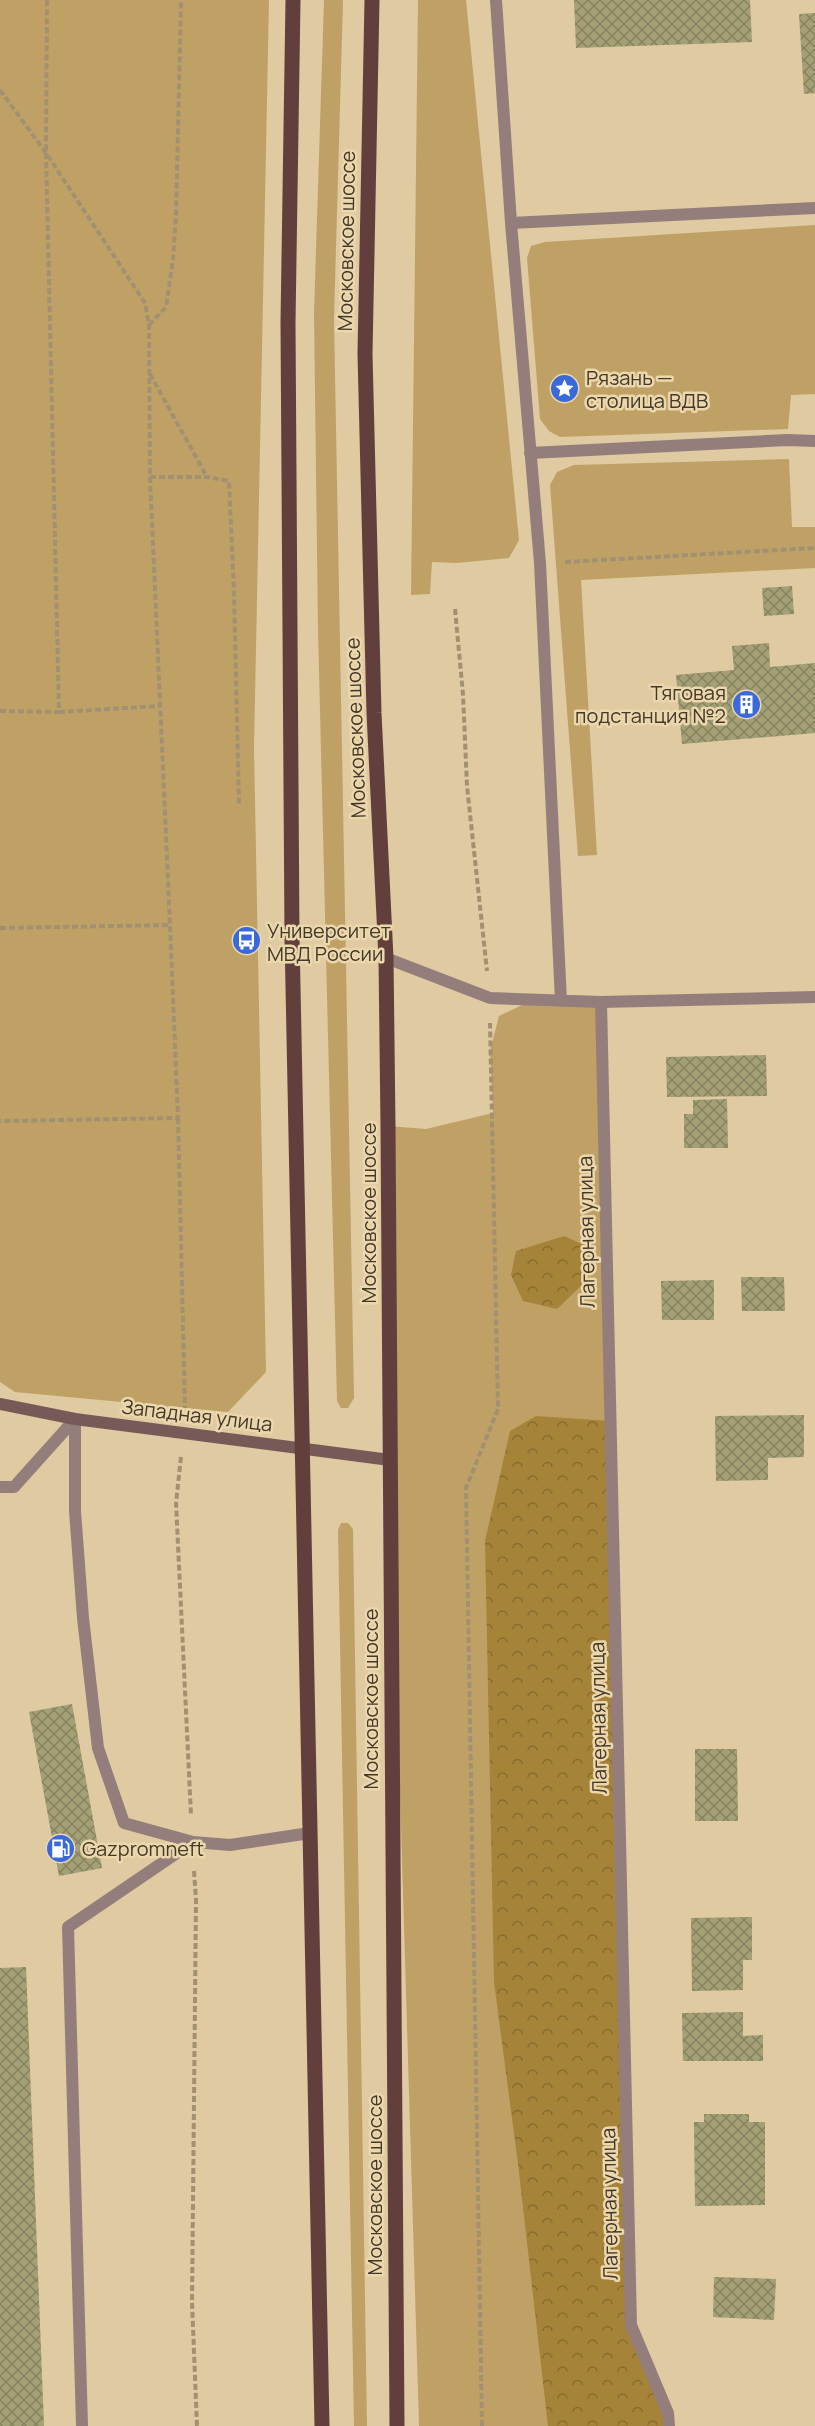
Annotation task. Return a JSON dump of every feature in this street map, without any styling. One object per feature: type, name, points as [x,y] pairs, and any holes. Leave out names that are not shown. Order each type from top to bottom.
[{"type":"main road","points":[[293,0],[288,323],[292,925],[321,2426]]},
{"type":"main road","name":"Московское шоссе","points":[[372,0],[365,354],[374,713],[386,958],[397,2426]]},
{"type":"street","points":[[496,0],[511,223],[540,563],[561,1000]]},
{"type":"street","points":[[511,223],[815,208]]},
{"type":"street","points":[[530,453],[787,440],[815,441]]},
{"type":"street","points":[[386,958],[490,998],[601,1002],[815,997]]},
{"type":"street","name":"Лагерная улица","points":[[601,1002],[632,2325],[668,2413],[669,2426]]},
{"type":"street","name":"Западная улица","points":[[0,1404],[75,1419],[390,1460]]},
{"type":"street","points":[[0,1487],[14,1487],[75,1419]]},
{"type":"street","points":[[75,1419],[75,1511],[83,1618],[98,1748],[124,1822],[192,1842],[230,1845],[310,1833]]},
{"type":"street","points":[[82,2426],[68,1927],[192,1842]]},
{"type":"path","points":[[47,0],[46,153],[59,712]]},
{"type":"path","points":[[149,325],[166,307],[172,260],[176,216],[181,0]]},
{"type":"path","points":[[0,90],[46,153],[134,284],[145,303],[149,325],[150,477],[178,1118],[185,1408],[176,1503],[196,1900],[192,2302],[197,2426]]},
{"type":"path","points":[[150,374],[207,477]]},
{"type":"path","points":[[150,477],[207,477],[229,481],[240,804]]},
{"type":"path","points":[[540,563],[815,548]]},
{"type":"path","points":[[455,609],[463,694],[467,786],[490,998],[498,1409],[466,1488],[482,2426]]},
{"type":"path","points":[[0,711],[59,712],[160,706]]},
{"type":"path","points":[[0,928],[170,925]]},
{"type":"path","points":[[0,1121],[178,1118]]},
{"type":"shaded area","points":[[0,0],[269,0],[254,748],[266,1372],[228,1412],[15,1392],[0,1382]]},
{"type":"shaded area","points":[[324,0],[343,0],[334,319],[354,1398],[348,1408],[341,1408],[337,1401],[318,629],[314,313]]},
{"type":"shaded area","points":[[418,0],[466,0],[519,540],[509,558],[457,563],[432,562],[430,594],[411,595]]},
{"type":"shaded area","points":[[815,225],[815,394],[791,395],[788,429],[560,437],[549,431],[540,419],[527,258],[531,246],[545,242]]},
{"type":"shaded area","points":[[789,459],[792,527],[815,527],[815,568],[581,580],[597,855],[578,856],[550,485],[557,472],[574,465]]},
{"type":"shaded area","points":[[535,999],[601,1002],[631,2325],[669,2426],[419,2426],[390,1460],[388,1126],[426,1129],[493,1113],[490,1051],[499,1016]]},
{"type":"shaded area","points":[[341,1523],[348,1523],[353,1529],[367,2426],[354,2426],[338,1530]]},
{"type":"green space","points":[[564,1236],[584,1245],[587,1280],[557,1309],[523,1301],[511,1275],[516,1251]]},
{"type":"green space","points":[[536,1416],[610,1421],[631,2325],[669,2426],[548,2426],[518,2164],[494,1982],[485,1541],[510,1431]]},
{"type":"building","points":[[574,0],[750,0],[752,42],[576,48]]},
{"type":"building","points":[[815,13],[815,93],[804,94],[799,14]]},
{"type":"building","points":[[792,586],[794,614],[764,616],[762,588]]},
{"type":"building","name":"Тяговая подстанция №2","points":[[769,643],[770,667],[815,663],[815,733],[682,744],[676,675],[734,670],[732,646]]},
{"type":"building","points":[[766,1055],[767,1096],[667,1097],[666,1057]]},
{"type":"building","points":[[727,1099],[728,1148],[684,1148],[684,1114],[693,1114],[693,1100]]},
{"type":"building","points":[[741,1277],[784,1277],[785,1311],[742,1311]]},
{"type":"building","points":[[714,1280],[714,1320],[662,1320],[661,1281]]},
{"type":"building","points":[[804,1415],[804,1457],[768,1458],[768,1480],[716,1481],[715,1416]]},
{"type":"building","points":[[72,1704],[102,1868],[59,1876],[29,1712]]},
{"type":"building","points":[[695,1749],[737,1749],[738,1821],[695,1821]]},
{"type":"building","points":[[752,1917],[752,1960],[743,1960],[743,1990],[692,1991],[691,1918]]},
{"type":"building","points":[[26,1967],[44,2426],[0,2426],[0,1968]]},
{"type":"building","points":[[743,2012],[743,2036],[763,2035],[763,2061],[683,2061],[682,2013]]},
{"type":"building","points":[[704,2114],[749,2114],[749,2122],[765,2122],[765,2205],[695,2206],[694,2122],[704,2122]]},
{"type":"building","points":[[714,2277],[776,2279],[774,2320],[713,2317]]},
{"type":"place","name":"Рязань — столица ВДВ","points":[[565,388]]},
{"type":"place","name":"Тяговая подстанция №2","points":[[747,704]]},
{"type":"place","name":"Университет МВД России","points":[[246,941]]},
{"type":"place","name":"Gazpromneft","points":[[61,1848]]}]
